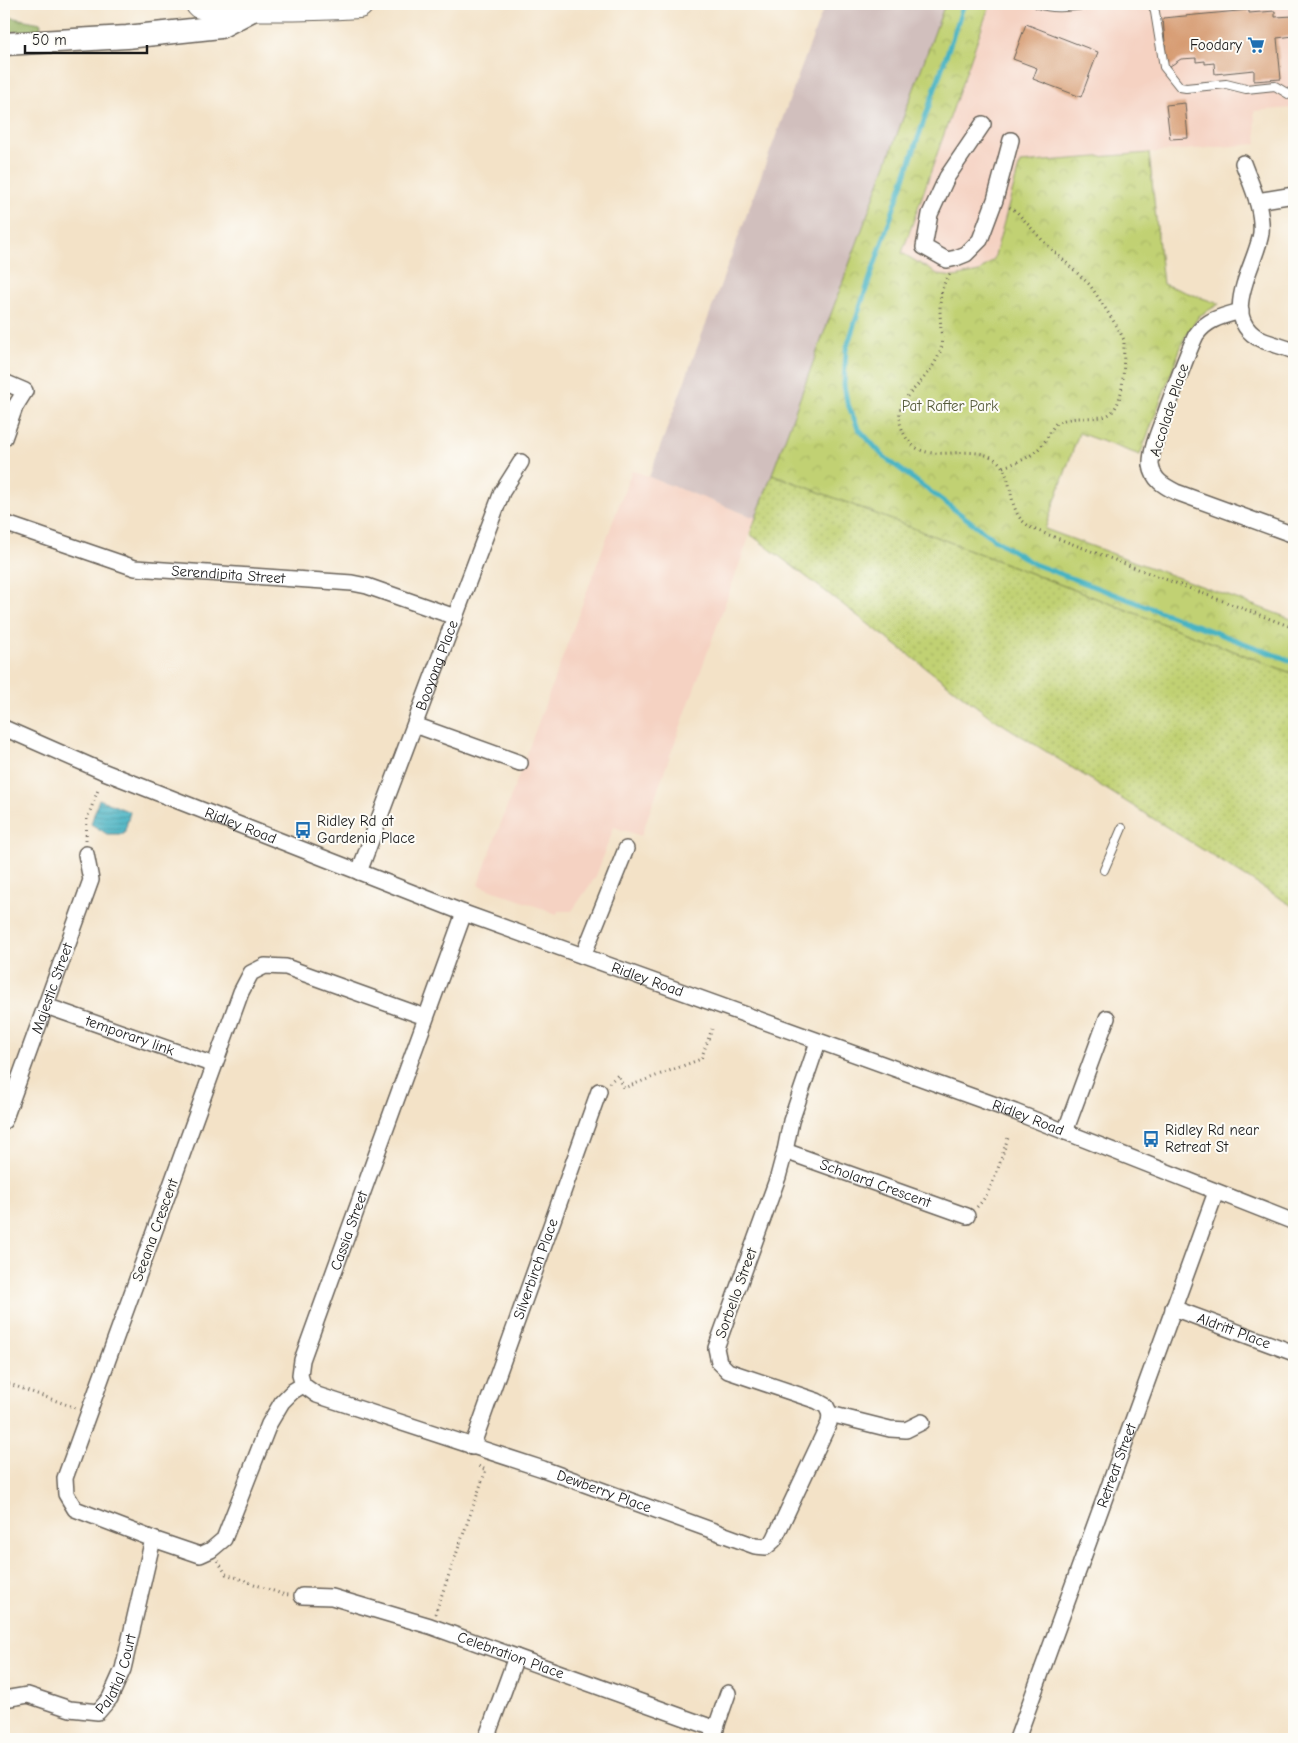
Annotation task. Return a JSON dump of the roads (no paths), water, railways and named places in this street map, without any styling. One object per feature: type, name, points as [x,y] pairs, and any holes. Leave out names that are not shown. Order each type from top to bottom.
[{"type":"highway","points":[[200,4],[258,7],[359,4]]},
{"type":"main road","points":[[4,44],[127,37],[220,27],[258,7]]},
{"type":"street","points":[[983,124],[947,177],[930,214],[924,247],[947,260],[966,254],[980,240],[995,200],[1011,140]]},
{"type":"street","points":[[1243,163],[1257,201],[1261,223],[1260,233],[1243,287],[1240,304],[1241,312],[1246,324],[1256,336],[1294,351]]},
{"type":"street","points":[[1257,201],[1294,195]]},
{"type":"street","name":"Accolade Place","points":[[1241,312],[1210,320],[1201,327],[1196,335],[1157,438],[1153,451],[1152,466],[1156,478],[1176,492],[1294,535]]},
{"type":"street","points":[[4,382],[25,390],[15,407],[4,438]]},
{"type":"street","name":"Booyong Place","points":[[359,872],[502,492],[521,462]]},
{"type":"street","name":"Serendipita Street","points":[[4,523],[135,568],[352,583],[367,586],[455,617]]},
{"type":"street","points":[[415,725],[520,763]]},
{"type":"street","name":"Ridley Road","points":[[4,728],[102,771],[464,913],[1065,1132],[1294,1222]]},
{"type":"street","points":[[583,956],[626,849]]},
{"type":"street","name":"Majestic Street","points":[[4,1121],[91,880],[86,854]]},
{"type":"street","name":"Cassia Street","points":[[303,1385],[300,1375],[302,1360],[464,913]]},
{"type":"street","name":"Seeana Crescent","points":[[303,1385],[282,1402],[269,1424],[224,1539],[211,1550],[200,1555],[75,1510],[66,1494],[65,1478],[240,992],[250,973],[265,966],[286,967],[425,1017]]},
{"type":"street","name":"temporary link","points":[[46,1006],[214,1065]]},
{"type":"street","points":[[1065,1132],[1108,1018]]},
{"type":"street","name":"Sorbello Street","points":[[818,1042],[799,1094],[778,1177],[716,1348],[719,1362],[728,1371],[817,1401],[826,1406],[830,1414],[890,1429],[906,1430],[922,1422]]},
{"type":"street","name":"Silverbirch Place","points":[[472,1447],[599,1091]]},
{"type":"street","name":"Scholard Crescent","points":[[785,1151],[967,1216]]},
{"type":"street","name":"Retreat Street","points":[[1017,1739],[1216,1192]]},
{"type":"street","name":"Aldritt Place","points":[[1173,1308],[1294,1353]]},
{"type":"street","name":"Dewberry Place","points":[[303,1385],[317,1395],[543,1469],[755,1546],[766,1547],[774,1540],[829,1423],[830,1414]]},
{"type":"street","name":"Palatial Court","points":[[4,1699],[28,1695],[70,1709],[98,1712],[110,1698],[123,1669],[154,1539]]},
{"type":"street","name":"Celebration Place","points":[[302,1596],[332,1597],[430,1626],[714,1734],[728,1693]]},
{"type":"street","points":[[486,1739],[516,1658]]},
{"type":"lane","points":[[1038,4],[1065,7],[1091,4]]},
{"type":"lane","points":[[1152,4],[1164,67],[1180,87],[1226,84],[1246,89],[1275,86],[1290,95]]},
{"type":"lane","points":[[1104,870],[1122,828]]},
{"type":"water","points":[[99,799],[130,812],[124,834],[107,834],[91,824]]},
{"type":"waterway","points":[[964,4],[846,350],[844,385],[847,402],[858,428],[884,457],[994,539],[1034,564],[1294,662]]},
{"type":"place","name":"Foodary","points":[[1256,45]]},
{"type":"place","name":"Ridley Rd at Gardenia Place","points":[[303,830]]},
{"type":"place","name":"Ridley Rd near Retreat St","points":[[1151,1139]]},
{"type":"park label","name":"Pat Rafter Park","points":[[950,406]]}]
